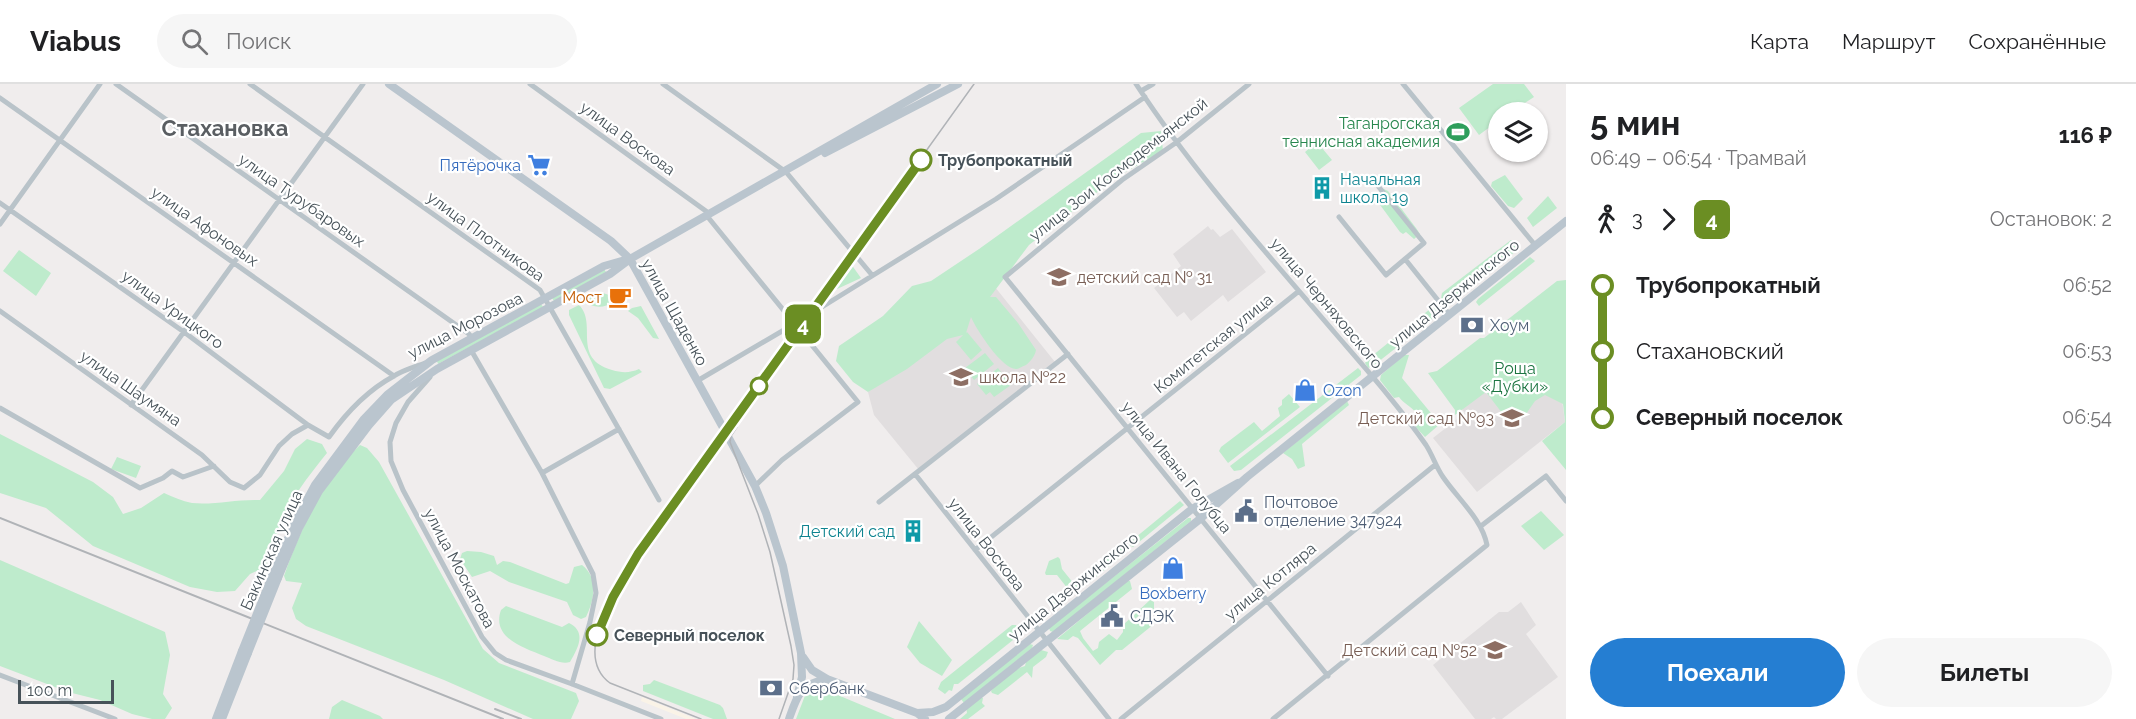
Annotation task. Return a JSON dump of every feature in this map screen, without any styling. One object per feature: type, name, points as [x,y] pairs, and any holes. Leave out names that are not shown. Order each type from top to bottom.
[{"type":"main road","name":"улица Щаденко","points":[[389,84],[611,241],[630,259],[755,486],[766,513],[783,566],[801,653],[802,677],[789,719]]},
{"type":"main road","name":"улица Морозова","points":[[799,165],[848,133],[937,84]]},
{"type":"main road","name":"улица Морозова","points":[[437,369],[610,274],[630,259],[786,172],[958,84]]},
{"type":"main road","name":"улица Дзержинского","points":[[949,719],[1200,519],[1247,477],[1566,221]]},
{"type":"main road","name":"улица Морозова","points":[[432,360],[604,266],[630,259]]},
{"type":"main road","name":"Бакинская улица","points":[[216,719],[245,652],[295,522],[321,475],[380,402],[403,381],[432,360]]},
{"type":"main road","name":"Бакинская улица","points":[[275,577],[326,481],[377,415],[391,400],[437,369]]},
{"type":"main road","name":"улица Дзержинского","points":[[917,713],[933,712],[946,707],[1192,509],[1247,477]]},
{"type":"main road","name":"Бакинская улица","points":[[222,719],[245,652]]},
{"type":"main road","points":[[801,653],[806,663],[827,679],[917,713],[925,719]]},
{"type":"main road","points":[[797,697],[807,685],[827,679]]},
{"type":"street","points":[[0,224],[100,84]]},
{"type":"street","name":"улица Турубаровых","points":[[116,84],[472,338]]},
{"type":"street","name":"улица Плотникова","points":[[250,84],[540,290],[659,500]]},
{"type":"street","points":[[131,405],[363,84]]},
{"type":"street","name":"улица Воскова","points":[[530,84],[709,215],[858,402],[782,460],[755,486]]},
{"type":"street","points":[[663,84],[786,172],[872,275]]},
{"type":"street","name":"улица Черняховского","points":[[1136,84],[1177,142],[1229,208],[1372,377],[1425,444],[1436,465],[1480,526],[1487,545],[1328,676]]},
{"type":"street","points":[[1141,91],[1153,84]]},
{"type":"street","name":"улица Зои Космодемьянской","points":[[1005,277],[1122,180],[1177,142],[1249,84]]},
{"type":"street","points":[[1403,84],[1535,245]]},
{"type":"street","points":[[697,381],[996,199],[1145,97]]},
{"type":"street","name":"улица Афоновых","points":[[0,98],[394,376]]},
{"type":"street","points":[[1339,217],[1386,275],[1424,243],[1378,186]]},
{"type":"street","name":"улица Урицкого","points":[[0,203],[184,332],[308,425],[329,437]]},
{"type":"street","points":[[1405,259],[1449,315]]},
{"type":"street","name":"улица Ивана Голубца","points":[[1005,277],[1328,676]]},
{"type":"street","name":"Комитетская улица","points":[[975,550],[1299,291]]},
{"type":"street","name":"улица Шаумяна","points":[[0,311],[214,465],[230,482],[244,488],[260,475],[279,446],[292,434],[308,425]]},
{"type":"street","points":[[471,350],[542,473],[589,564],[595,583],[596,593],[590,622],[572,684]]},
{"type":"street","points":[[879,502],[1068,354]]},
{"type":"street","name":"улица Морозова","points":[[329,437],[363,398],[394,376],[432,360]]},
{"type":"street","name":"улица Москатова","points":[[437,369],[408,402],[392,433],[390,451],[395,475],[488,645],[506,660],[661,719]]},
{"type":"street","points":[[0,408],[140,488],[164,478],[172,471],[183,477],[214,465]]},
{"type":"street","points":[[542,473],[619,429]]},
{"type":"street","name":"улица Котляра","points":[[1121,719],[1436,465]]},
{"type":"street","name":"улица Воскова","points":[[915,474],[1047,641]]},
{"type":"street","points":[[1480,526],[1546,476],[1566,501]]},
{"type":"street","points":[[1047,641],[1109,719]]},
{"type":"street","points":[[0,675],[115,719]]},
{"type":"street","points":[[1273,719],[1328,676]]},
{"type":"shaded area","points":[[1208,226],[1220,237],[1232,229],[1266,272],[1228,302],[1223,295],[1191,321],[1184,312],[1177,317],[1154,288],[1181,266],[1173,254]]},
{"type":"shaded area","name":"школа №22","points":[[995,287],[1055,362],[919,470],[874,415],[868,392]]},
{"type":"shaded area","name":"Детский сад №93","points":[[1536,346],[1558,371],[1565,422],[1477,492],[1433,438],[1465,413],[1459,405]]},
{"type":"shaded area","name":"Детский сад №52","points":[[1521,602],[1536,625],[1526,634],[1558,677],[1502,719],[1494,717],[1475,719],[1433,665],[1499,612],[1508,612]]},
{"type":"shaded area","points":[[642,697],[696,719],[686,719],[641,701]]},
{"type":"green space","points":[[1493,84],[1524,84],[1534,97],[1526,102],[1488,102],[1488,128],[1479,135],[1459,108]]},
{"type":"green space","points":[[1161,131],[1163,151],[1118,176],[1029,245],[990,297],[996,297],[1018,323],[1036,350],[1026,365],[1017,369],[1011,368],[998,357],[971,317],[966,333],[982,350],[971,360],[956,342],[963,335],[947,339],[907,369],[868,392],[853,382],[836,361],[839,346],[883,316],[912,286],[931,281],[979,249],[1141,133]]},
{"type":"green space","points":[[1317,142],[1332,160],[1319,170],[1305,152]]},
{"type":"green space","points":[[1505,175],[1523,199],[1514,208],[1508,206],[1491,186],[1492,182]]},
{"type":"green space","points":[[1382,188],[1388,191],[1420,234],[1414,239],[1406,232],[1403,234],[1400,232],[1375,198]]},
{"type":"green space","points":[[1548,196],[1557,208],[1533,227],[1527,218]]},
{"type":"green space","points":[[1511,240],[1517,245],[1516,251],[1450,303],[1445,304],[1441,299],[1442,293]]},
{"type":"green space","points":[[19,250],[51,273],[36,296],[3,271]]},
{"type":"green space","points":[[1530,257],[1535,261],[1479,306],[1476,302],[1478,299]]},
{"type":"green space","points":[[851,264],[861,278],[837,289],[834,287]]},
{"type":"green space","points":[[604,269],[606,272],[554,301],[552,298]]},
{"type":"green space","name":"Роща «Дубки»","points":[[1566,280],[1566,470],[1542,441],[1565,422],[1563,404],[1545,395],[1535,401],[1526,414],[1502,413],[1486,392],[1455,415],[1455,410],[1428,373],[1437,371],[1480,338],[1484,338],[1557,281]]},
{"type":"green space","points":[[600,292],[609,295],[612,302],[602,306],[591,305],[588,299]]},
{"type":"green space","points":[[541,304],[543,307],[438,364],[437,361]]},
{"type":"green space","points":[[579,305],[586,321],[587,340],[592,357],[600,365],[612,370],[626,372],[639,369],[642,372],[610,389],[604,388],[569,315],[569,310]]},
{"type":"green space","points":[[641,306],[659,339],[653,338],[638,318],[628,311]]},
{"type":"green space","points":[[1436,306],[1440,309],[1439,314],[1368,368],[1365,363],[1367,360]]},
{"type":"green space","points":[[985,353],[994,364],[974,380],[965,368]]},
{"type":"green space","points":[[1404,355],[1409,355],[1402,378],[1440,424],[1425,437],[1411,422],[1416,413],[1399,397],[1394,398],[1380,380],[1381,375]]},
{"type":"green space","points":[[998,368],[1011,385],[994,397],[990,392],[986,395],[977,384]]},
{"type":"green space","points":[[1358,368],[1361,375],[1241,470],[1234,471],[1230,466]]},
{"type":"green space","points":[[1289,394],[1300,407],[1228,463],[1219,451],[1221,447],[1254,422],[1262,431],[1280,416],[1278,408]]},
{"type":"green space","points":[[1347,401],[1349,405],[1302,444],[1305,466],[1298,469],[1292,459],[1283,453]]},
{"type":"green space","points":[[0,434],[93,482],[113,497],[123,514],[141,508],[164,493],[192,503],[260,500],[284,471],[295,449],[307,439],[322,444],[327,453],[288,508],[265,567],[250,574],[235,591],[217,592],[190,587],[93,546],[46,508],[0,493]]},
{"type":"green space","points":[[360,445],[367,448],[379,462],[483,649],[499,663],[576,693],[579,701],[571,719],[533,719],[444,680],[306,626],[296,619],[292,608],[302,583],[286,581],[284,576],[290,559],[314,506],[335,474]]},
{"type":"green space","points":[[117,457],[141,466],[136,478],[111,469]]},
{"type":"green space","points":[[1180,501],[1184,505],[1133,547],[1129,545],[1130,542]]},
{"type":"green space","points":[[1541,511],[1564,535],[1544,550],[1521,526]]},
{"type":"green space","points":[[1188,518],[1191,518],[1191,521],[1053,632],[1050,631],[1049,628]]},
{"type":"green space","points":[[1124,545],[1123,555],[1091,581],[1051,608],[1050,604],[1068,589],[1057,575],[1046,575],[1049,561],[1058,557],[1062,569],[1074,584]]},
{"type":"green space","points":[[467,551],[494,556],[497,565],[503,561],[510,562],[566,584],[569,583],[574,567],[582,565],[591,576],[593,583],[593,597],[586,617],[581,619],[573,615],[567,602],[509,582],[490,571],[472,577],[460,559],[462,553]]},
{"type":"green space","points":[[0,560],[165,632],[170,655],[163,694],[172,708],[165,719],[152,719],[132,714],[100,700],[68,692],[0,666]]},
{"type":"green space","points":[[1127,581],[1130,581],[1132,589],[1080,631],[1083,638],[1093,651],[1109,634],[1117,640],[1123,632],[1123,625],[1150,600],[1154,602],[1154,610],[1146,610],[1136,620],[1140,621],[1147,617],[1154,624],[1122,650],[1116,650],[1100,665],[1078,638],[1073,636],[1068,640],[1057,639]]},
{"type":"green space","points":[[506,606],[562,627],[569,623],[575,627],[579,641],[570,662],[557,661],[527,649],[505,635],[499,620],[501,610]]},
{"type":"green space","points":[[919,621],[952,660],[942,676],[920,663],[907,647]]},
{"type":"green space","points":[[1012,625],[1016,625],[1019,630],[1013,640],[958,684],[954,684],[952,691],[949,690],[945,694],[938,689],[941,682]]},
{"type":"green space","points":[[1030,644],[1033,645],[1032,648],[964,703],[961,699]]},
{"type":"green space","points":[[1041,650],[1048,652],[1046,657],[1033,667],[1032,678],[1027,672],[998,695],[992,693],[991,691],[1002,679],[1025,666],[1026,662]]},
{"type":"green space","points":[[654,680],[720,705],[727,719],[713,719],[643,691],[643,685],[650,684]]},
{"type":"green space","points":[[813,687],[821,688],[895,719],[796,719],[806,693]]},
{"type":"green space","points":[[980,697],[983,698],[982,703],[985,706],[968,719],[960,719],[967,713],[966,707]]},
{"type":"green space","points":[[342,700],[383,719],[329,719],[332,707]]},
{"type":"tram line","points":[[701,719],[610,683],[599,670],[595,655],[602,619],[620,582],[638,553],[974,84]]},
{"type":"tram line","name":"4","points":[[597,635],[613,597],[638,554],[921,160]]},
{"type":"tram line","points":[[737,427],[730,442],[770,552],[794,665],[793,679],[779,719]]},
{"type":"railway","points":[[0,518],[503,719]]},
{"type":"railway","points":[[495,709],[521,719]]},
{"type":"place","name":"Таганрогская теннисная академия","points":[[1458,132]]},
{"type":"place","name":"Трубопрокатный","points":[[921,160]]},
{"type":"place","name":"Пятёрочка","points":[[539,165]]},
{"type":"place","name":"Начальная школа 19","points":[[1322,188]]},
{"type":"place","name":"детский сад № 31","points":[[1059,277]]},
{"type":"place","name":"Мост","points":[[620,297]]},
{"type":"place","name":"Хоум","points":[[1472,325]]},
{"type":"place","name":"школа №22","points":[[961,377]]},
{"type":"place","name":"Ozon","points":[[1305,390]]},
{"type":"place","name":"Детский сад №93","points":[[1512,418]]},
{"type":"place","name":"Почтовое отделение 347924","points":[[1246,511]]},
{"type":"place","name":"Детский сад","points":[[913,531]]},
{"type":"place","name":"Boxberry","points":[[1173,568]]},
{"type":"place","name":"СДЭК","points":[[1112,616]]},
{"type":"place","name":"Северный поселок","points":[[597,635]]},
{"type":"place","name":"Детский сад №52","points":[[1495,650]]},
{"type":"place","name":"Сбербанк","points":[[771,688]]},
{"type":"district","name":"Стахановка","points":[[225,128]]}]
